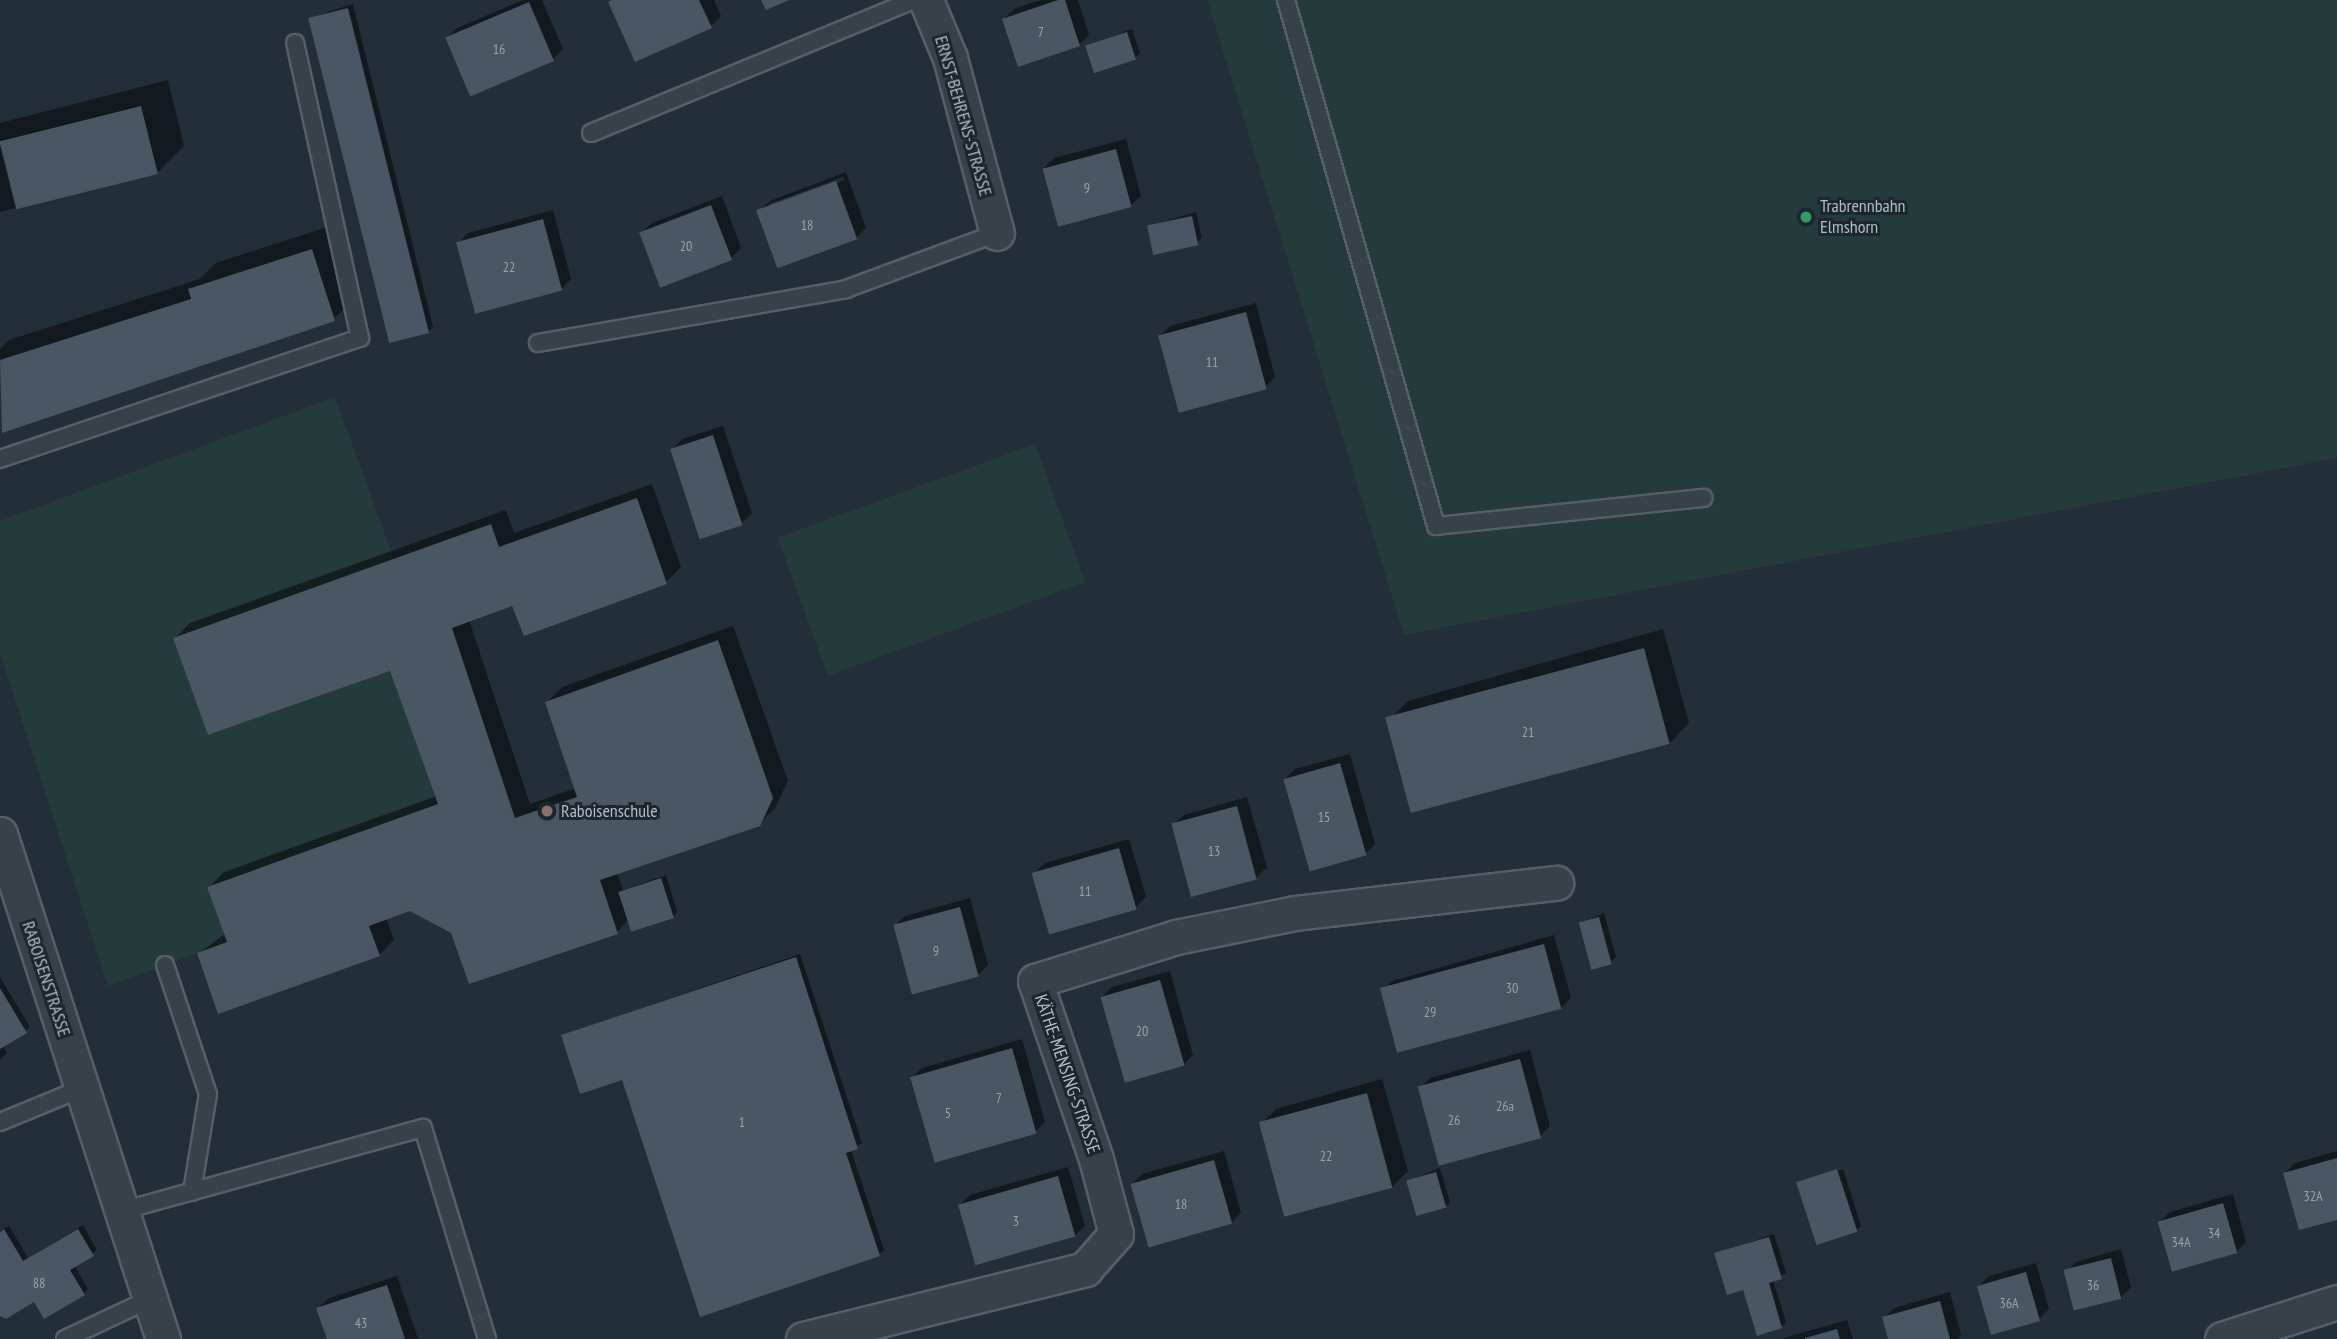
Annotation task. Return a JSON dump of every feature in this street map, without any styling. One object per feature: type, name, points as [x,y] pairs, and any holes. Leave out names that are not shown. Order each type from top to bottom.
[{"type":"street","name":"ERNST-BEHRENS-STRASSE","points":[[926,0],[950,58],[997,233]]},
{"type":"street","name":"RABOISENSTRASSE","points":[[0,834],[5,871],[163,1339]]},
{"type":"street","name":"KÄTHE-MENSING-STRASSE","points":[[803,1339],[1084,1269],[1116,1234],[1096,1160],[1035,981],[1176,937],[1295,913],[1556,883]]},
{"type":"street","points":[[2222,1339],[2337,1303]]},
{"type":"lane","points":[[591,133],[913,0]]},
{"type":"lane","points":[[1286,0],[1436,526],[1704,498]]},
{"type":"lane","points":[[0,459],[360,338],[295,43]]},
{"type":"lane","points":[[538,343],[846,289],[997,233]]},
{"type":"lane","points":[[165,965],[208,1094],[192,1192]]},
{"type":"lane","points":[[0,1122],[80,1088]]},
{"type":"lane","points":[[121,1211],[423,1128],[487,1339]]},
{"type":"lane","points":[[65,1339],[150,1299]]},
{"type":"green space","name":"Trabrennbahn Elmshorn","points":[[1207,0],[2337,0],[2337,458],[1404,635]]},
{"type":"green space","points":[[335,397],[394,559],[173,638],[208,735],[390,671],[438,804],[207,886],[227,942],[108,986],[0,653],[0,521]]},
{"type":"green space","points":[[1035,444],[1085,582],[828,676],[778,538]]},
{"type":"building","points":[[699,0],[712,28],[635,62],[608,2]]},
{"type":"building","points":[[761,0],[789,0],[766,10]]},
{"type":"building","points":[[1065,0],[1080,46],[1018,67],[1002,19]]},
{"type":"building","points":[[529,2],[554,61],[470,96],[445,38]]},
{"type":"building","points":[[348,8],[429,333],[389,343],[308,18]]},
{"type":"building","points":[[1127,32],[1136,60],[1094,73],[1085,46]]},
{"type":"building","points":[[141,106],[158,174],[16,209],[0,141]]},
{"type":"building","points":[[1116,149],[1132,207],[1058,227],[1043,169]]},
{"type":"building","points":[[836,181],[857,239],[777,268],[756,210]]},
{"type":"building","points":[[711,205],[732,260],[660,288],[639,233]]},
{"type":"building","points":[[1192,216],[1198,245],[1153,255],[1147,226]]},
{"type":"building","points":[[543,219],[562,290],[475,314],[456,242]]},
{"type":"building","points":[[312,249],[335,321],[2,433],[0,360],[191,299],[188,289]]},
{"type":"building","points":[[1246,312],[1267,389],[1179,413],[1158,336]]},
{"type":"building","points":[[713,435],[742,525],[700,539],[670,449]]},
{"type":"building","points":[[637,498],[667,584],[524,636],[512,606],[452,628],[515,818],[577,797],[545,702],[718,640],[773,798],[760,826],[600,880],[618,934],[469,984],[451,933],[410,911],[369,926],[380,956],[218,1014],[197,953],[227,942],[207,887],[438,804],[390,671],[208,735],[173,638],[491,524],[499,547]]},
{"type":"building","points":[[1644,648],[1670,744],[1411,813],[1385,717]]},
{"type":"building","points":[[1340,763],[1366,855],[1310,872],[1283,779]]},
{"type":"building","points":[[1237,806],[1257,879],[1191,897],[1171,824]]},
{"type":"building","points":[[1119,848],[1137,910],[1049,935],[1032,873]]},
{"type":"building","points":[[661,878],[674,918],[631,932],[618,892]]},
{"type":"building","points":[[960,907],[979,977],[912,994],[893,925]]},
{"type":"building","points":[[1599,917],[1612,964],[1591,970],[1579,922]]},
{"type":"building","points":[[1544,944],[1561,1009],[1397,1053],[1380,988]]},
{"type":"building","points":[[796,957],[858,1149],[846,1153],[880,1256],[700,1317],[622,1080],[580,1094],[561,1035]]},
{"type":"building","points":[[1160,980],[1185,1066],[1125,1083],[1100,997]]},
{"type":"building","points":[[0,988],[27,1033],[0,1049]]},
{"type":"building","points":[[1012,1048],[1037,1134],[935,1163],[910,1077]]},
{"type":"building","points":[[1520,1059],[1541,1138],[1439,1166],[1418,1086]]},
{"type":"building","points":[[1367,1093],[1392,1188],[1284,1217],[1259,1122]]},
{"type":"building","points":[[2337,1158],[2337,1220],[2299,1230],[2283,1173]]},
{"type":"building","points":[[1214,1160],[1232,1223],[1149,1247],[1130,1184]]},
{"type":"building","points":[[1837,1169],[1857,1232],[1816,1245],[1796,1182]]},
{"type":"building","points":[[1436,1172],[1446,1208],[1416,1216],[1406,1181]]},
{"type":"building","points":[[1058,1176],[1075,1237],[975,1265],[958,1205]]},
{"type":"building","points":[[2223,1203],[2237,1253],[2172,1272],[2158,1222]]},
{"type":"building","points":[[4,1229],[23,1261],[78,1229],[94,1256],[70,1270],[85,1295],[44,1319],[34,1302],[6,1319],[0,1316],[0,1232]]},
{"type":"building","points":[[1769,1237],[1782,1279],[1769,1283],[1782,1328],[1757,1336],[1743,1290],[1727,1295],[1714,1253]]},
{"type":"building","points":[[2111,1258],[2121,1299],[2074,1311],[2063,1270]]},
{"type":"building","points":[[2026,1272],[2040,1321],[1991,1335],[1977,1286]]},
{"type":"building","points":[[387,1285],[405,1339],[327,1339],[316,1308]]},
{"type":"building","points":[[1940,1301],[1950,1339],[1888,1339],[1882,1317]]},
{"type":"building","points":[[1837,1329],[1840,1339],[1805,1339],[1805,1338]]},
{"type":"place","name":"Trabrennbahn Elmshorn","points":[[1806,217]]},
{"type":"place","name":"Raboisenschule","points":[[547,811]]}]
